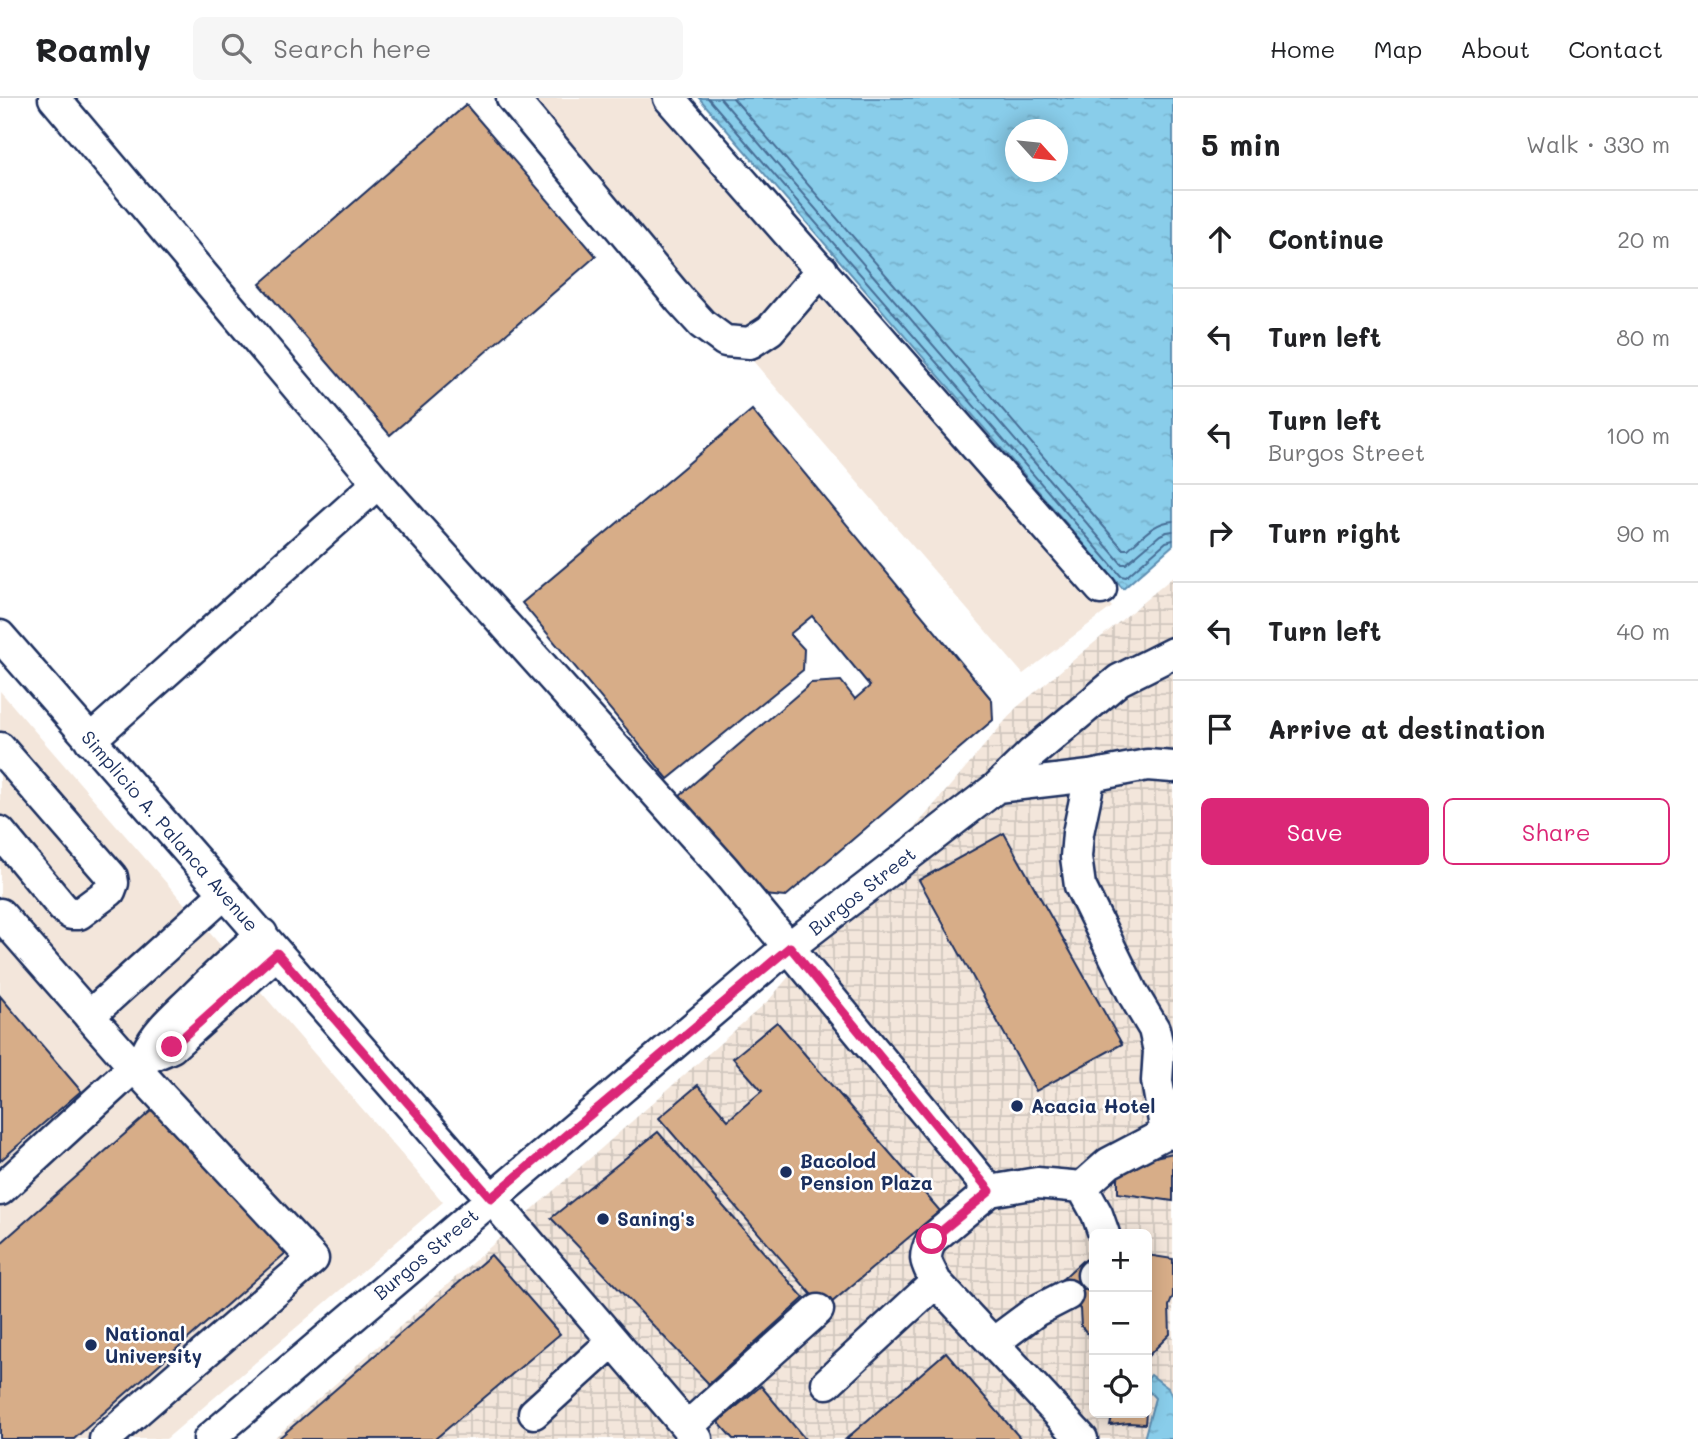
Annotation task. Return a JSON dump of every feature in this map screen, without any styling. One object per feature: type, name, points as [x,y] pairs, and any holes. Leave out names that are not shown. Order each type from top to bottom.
[{"type":"street","points":[[54,98],[378,483],[724,869],[990,1191]]},
{"type":"street","points":[[512,98],[680,300],[702,324],[725,341],[750,343],[770,330],[822,270]]},
{"type":"street","points":[[669,98],[1101,589]]},
{"type":"street","points":[[90,740],[378,483]]},
{"type":"street","name":"Simplicio A. Palanca Avenue","points":[[0,636],[491,1198],[692,1433]]},
{"type":"street","name":"Burgos Street","points":[[209,1439],[790,947],[997,787],[1031,754],[1118,680],[1173,653]]},
{"type":"street","points":[[0,748],[112,877],[110,891],[79,914],[71,914],[3,840]]},
{"type":"street","points":[[997,787],[1090,776],[1147,765],[1173,767]]},
{"type":"street","points":[[1082,1439],[936,1282],[925,1257],[932,1239],[990,1191],[1037,1183],[1082,1187],[1109,1163],[1169,1133],[1157,1081],[1159,1051],[1154,1029],[1133,994],[1080,886],[1076,857],[1078,833],[1090,776]]},
{"type":"street","points":[[89,1016],[225,893]]},
{"type":"street","points":[[0,914],[89,1016],[139,1063],[313,1259],[105,1439]]},
{"type":"street","points":[[0,1190],[139,1063],[172,1047],[269,944]]},
{"type":"street","points":[[1082,1187],[1102,1229]]},
{"type":"street","points":[[827,1383],[936,1282]]},
{"type":"street","points":[[993,1343],[1036,1311],[1067,1295]]},
{"type":"street","points":[[692,1433],[818,1310]]},
{"type":"street","points":[[534,1413],[613,1341]]},
{"type":"shaded area","points":[[526,98],[679,98],[1112,607],[1023,674]]},
{"type":"shaded area","points":[[1173,577],[1173,1439],[273,1439],[769,1000],[1016,708]]},
{"type":"shaded area","points":[[0,691],[443,1202],[166,1439],[0,1439]]},
{"type":"water","points":[[699,98],[1173,98],[1173,545],[1123,589]]},
{"type":"water","points":[[1152,1376],[1168,1388],[1173,1398],[1173,1439],[1144,1439],[1150,1418],[1152,1418],[1155,1398],[1152,1395]]},
{"type":"building","points":[[466,105],[596,256],[390,435],[260,284]]},
{"type":"building","points":[[752,410],[992,700],[993,720],[785,897],[764,895],[680,795],[811,683],[841,681],[855,699],[870,686],[812,616],[790,634],[804,649],[803,670],[668,779],[522,603]]},
{"type":"building","points":[[1004,833],[1122,1044],[1036,1091],[919,880]]},
{"type":"building","points":[[0,996],[81,1091],[0,1161]]},
{"type":"building","points":[[777,1022],[940,1211],[824,1309],[659,1118],[698,1085],[728,1120],[762,1091],[733,1058]]},
{"type":"building","name":"National University","points":[[160,1103],[288,1251],[74,1439],[0,1439],[0,1244]]},
{"type":"building","points":[[658,1132],[804,1298],[709,1384],[551,1218]]},
{"type":"building","points":[[1173,1153],[1173,1201],[1118,1193],[1118,1165]]},
{"type":"building","points":[[491,1255],[560,1334],[435,1439],[278,1439]]},
{"type":"building","points":[[1152,1256],[1173,1259],[1173,1296],[1169,1306],[1170,1334],[1152,1352]]},
{"type":"building","points":[[1082,1261],[1089,1270],[1089,1335],[1081,1326],[1080,1309],[1057,1284]]},
{"type":"building","points":[[946,1352],[1021,1439],[846,1439]]},
{"type":"building","points":[[761,1386],[805,1439],[733,1439],[718,1422]]},
{"type":"building","points":[[1112,1418],[1146,1418],[1145,1424],[1110,1425]]},
{"type":"place","name":"Acacia Hotel","points":[[1017,1106]]},
{"type":"place","name":"Bacolod Pension Plaza","points":[[786,1172]]},
{"type":"place","name":"Saning's","points":[[603,1219]]},
{"type":"place","name":"National University","points":[[91,1345]]},
{"type":"route","points":[[172,1047],[277,953],[491,1198],[790,947],[990,1191],[932,1239]]}]
